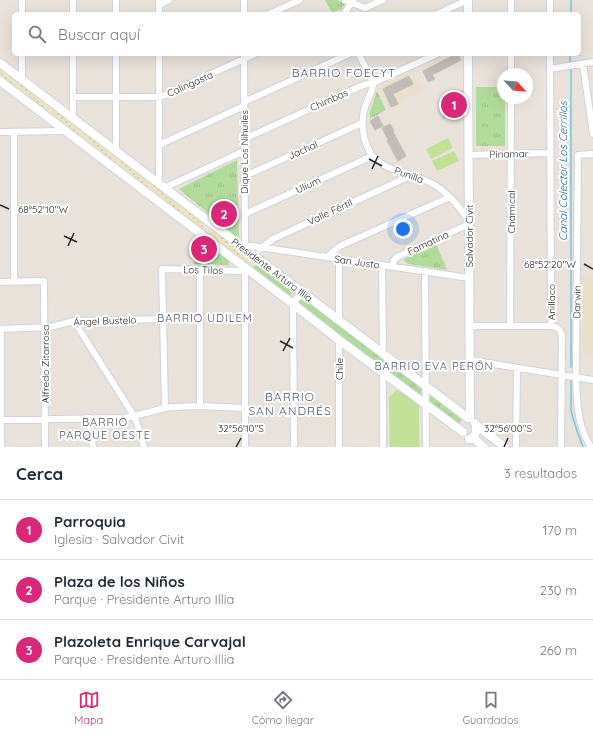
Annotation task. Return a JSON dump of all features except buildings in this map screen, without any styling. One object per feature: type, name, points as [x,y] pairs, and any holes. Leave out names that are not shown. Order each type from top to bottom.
[{"type":"street","points":[[22,0],[22,12]]},
{"type":"street","points":[[73,0],[73,12]]},
{"type":"street","points":[[116,0],[116,12]]},
{"type":"street","points":[[159,2],[169,0]]},
{"type":"street","points":[[243,12],[244,0]]},
{"type":"street","points":[[273,12],[300,0]]},
{"type":"street","points":[[345,12],[350,1],[365,8],[383,0]]},
{"type":"street","points":[[441,12],[468,0],[468,12]]},
{"type":"street","points":[[511,0],[511,12]]},
{"type":"street","points":[[550,0],[550,12]]},
{"type":"street","points":[[22,56],[22,80]]},
{"type":"street","points":[[73,56],[73,118]]},
{"type":"street","points":[[116,56],[116,151]]},
{"type":"street","points":[[159,56],[159,145],[161,186],[244,151]]},
{"type":"street","points":[[159,145],[345,56]]},
{"type":"street","points":[[360,56],[373,83],[363,113],[362,123],[365,140],[372,156]]},
{"type":"street","name":"Chimbas","points":[[244,139],[363,85],[373,83],[433,56]]},
{"type":"street","name":"Salvador Civit","points":[[464,432],[463,425],[469,418],[468,56]]},
{"type":"street","points":[[511,56],[511,68]]},
{"type":"street","name":"Anillaco","points":[[550,56],[551,326],[555,326],[559,329],[562,335],[561,447]]},
{"type":"street","name":"Calingasta","points":[[73,97],[165,96],[244,57]]},
{"type":"street","name":"Dique Los Nihuiles","points":[[244,57],[245,247]]},
{"type":"street","points":[[550,69],[593,62]]},
{"type":"street","name":"Presidente Arturo Illia","points":[[0,63],[211,224],[245,247],[254,256],[339,321],[474,421],[476,425]]},
{"type":"street","points":[[583,64],[591,111],[593,134]]},
{"type":"street","name":"Presidente Arturo Illia","points":[[0,82],[203,235],[244,269],[464,432],[470,441]]},
{"type":"street","name":"Chamical","points":[[510,325],[511,104]]},
{"type":"street","name":"Jachal","points":[[244,176],[362,123]]},
{"type":"street","points":[[0,132],[65,131]]},
{"type":"street","points":[[0,282],[14,281],[14,132]]},
{"type":"street","name":"Pinamar","points":[[468,155],[550,153]]},
{"type":"street","name":"Darwin","points":[[591,447],[584,432],[577,407],[576,378],[578,155],[593,154]]},
{"type":"street","name":"Punilla","points":[[372,156],[388,167],[434,184],[450,197],[469,223]]},
{"type":"street","name":"Ulium","points":[[245,214],[372,156]]},
{"type":"street","name":"Valle Fértil","points":[[254,256],[261,248],[273,239],[412,175]]},
{"type":"street","points":[[327,257],[340,246],[450,197]]},
{"type":"street","name":"Famatina","points":[[394,267],[393,261],[397,257],[469,223]]},
{"type":"street","points":[[203,235],[211,224]]},
{"type":"street","name":"San Justo","points":[[245,247],[327,257],[469,278]]},
{"type":"street","points":[[339,259],[339,321]]},
{"type":"street","points":[[382,265],[383,354]]},
{"type":"street","name":"Los Tilos","points":[[163,319],[162,269],[244,269]]},
{"type":"street","points":[[244,269],[245,447]]},
{"type":"street","points":[[200,270],[200,406]]},
{"type":"street","points":[[425,271],[426,447]]},
{"type":"street","name":"Alfredo Zitarrosa","points":[[14,281],[44,282],[45,447]]},
{"type":"street","points":[[294,447],[293,304],[301,292]]},
{"type":"street","points":[[163,319],[165,408]]},
{"type":"street","name":"Ángel Bustelo","points":[[1,329],[45,328],[74,320],[163,319]]},
{"type":"street","points":[[74,320],[134,416],[144,447]]},
{"type":"street","points":[[469,326],[551,326]]},
{"type":"street","points":[[1,329],[1,447]]},
{"type":"street","name":"Chile","points":[[339,340],[339,447]]},
{"type":"street","points":[[469,360],[593,380]]},
{"type":"street","points":[[516,447],[517,368]]},
{"type":"street","points":[[383,372],[383,447]]},
{"type":"street","points":[[1,420],[126,418],[165,408],[200,406],[244,408]]},
{"type":"street","points":[[89,418],[93,447]]},
{"type":"street","points":[[476,425],[476,433],[470,441],[484,447]]},
{"type":"street","points":[[476,425],[505,447]]},
{"type":"shaded area","points":[[413,71],[423,91],[401,101],[403,105],[389,111],[378,88]]},
{"type":"shaded area","points":[[593,276],[593,357],[583,355],[582,277]]},
{"type":"green space","points":[[325,0],[337,0],[344,3],[341,9],[331,12]]},
{"type":"green space","points":[[476,87],[497,87],[497,104],[505,104],[505,146],[476,146]]},
{"type":"green space","points":[[377,91],[386,110],[370,119],[370,112]]},
{"type":"green space","points":[[448,138],[453,148],[431,159],[426,149]]},
{"type":"green space","points":[[454,151],[459,161],[437,171],[432,161]]},
{"type":"green space","points":[[237,160],[239,239],[179,189]]},
{"type":"green space","points":[[196,238],[229,260],[229,265],[194,264]]},
{"type":"green space","points":[[436,244],[447,270],[409,264],[405,262],[404,260],[406,258]]},
{"type":"green space","points":[[258,262],[293,290],[291,295],[287,295],[253,268]]},
{"type":"green space","points":[[302,297],[421,387],[421,394],[419,395],[299,303],[298,301]]},
{"type":"green space","points":[[397,390],[416,402],[419,406],[419,447],[390,447],[389,397]]},
{"type":"green space","points":[[432,395],[462,418],[459,425],[429,402]]},
{"type":"sand","points":[[0,67],[204,222],[204,228],[201,230],[0,78]]},
{"type":"sand","points":[[215,230],[258,262],[253,268],[210,236],[210,232]]},
{"type":"waterway","name":"Canal Colector Los Cerrillos","points":[[571,0],[571,12]]},
{"type":"waterway","name":"Canal Colector Los Cerrillos","points":[[570,56],[570,62]]},
{"type":"waterway","name":"Canal Colector Los Cerrillos","points":[[571,70],[571,367]]},
{"type":"waterway","name":"Canal Colector Los Cerrillos","points":[[571,379],[571,411],[583,447]]},
{"type":"place","name":"Parroquia","points":[[454,105]]},
{"type":"place","name":"Plaza de los Niños","points":[[224,214]]},
{"type":"place","name":"Plazoleta Enrique Carvajal","points":[[204,249]]},
{"type":"district","name":"BARRIO FOECYT","points":[[344,72]]},
{"type":"district","name":"BARRIO UDILEM","points":[[205,318]]},
{"type":"district","name":"BARRIO EVA PERÓN","points":[[434,366]]},
{"type":"district","name":"BARRIO SAN ANDRÉS","points":[[290,403]]},
{"type":"district","name":"BARRIO PARQUE OESTE","points":[[105,428]]}]
